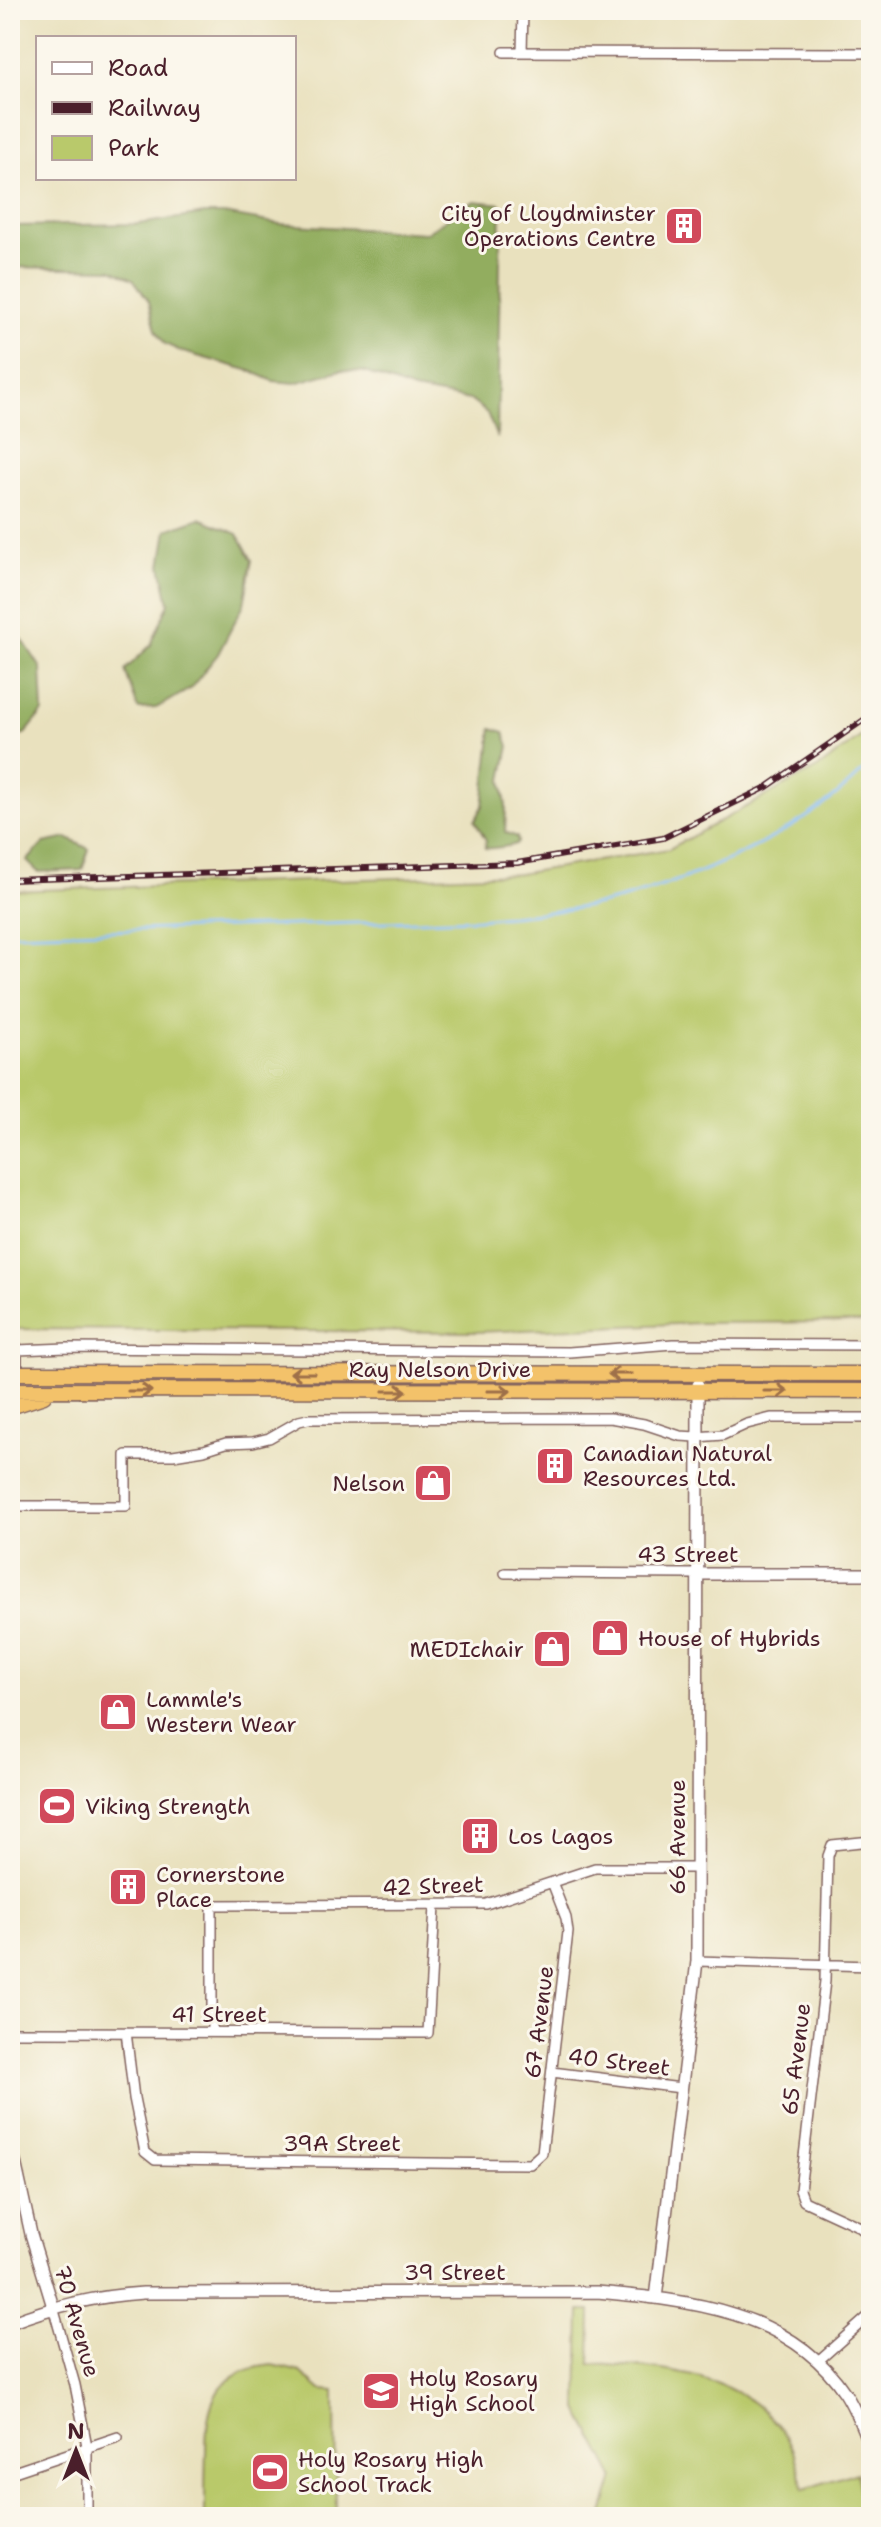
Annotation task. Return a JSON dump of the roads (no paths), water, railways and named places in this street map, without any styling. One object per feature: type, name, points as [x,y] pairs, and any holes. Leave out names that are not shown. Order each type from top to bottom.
[{"type":"highway","name":"Ray Nelson Drive","points":[[14,1373],[871,1374]]},
{"type":"highway","name":"Ray Nelson Drive","points":[[10,1390],[871,1391]]},
{"type":"highway","points":[[10,1407],[17,1402],[62,1391]]},
{"type":"street","points":[[522,52],[523,10]]},
{"type":"street","points":[[504,52],[871,53]]},
{"type":"street","points":[[14,1373],[17,1350],[569,1352],[673,1344],[871,1345]]},
{"type":"street","name":"66 Avenue","points":[[656,2298],[697,1961],[698,1374]]},
{"type":"street","points":[[10,1506],[126,1506],[126,1455],[173,1455],[226,1443],[253,1442],[269,1438],[308,1419],[610,1418],[644,1424],[680,1436],[696,1437],[723,1435],[771,1418],[871,1418]]},
{"type":"street","name":"43 Street","points":[[505,1573],[871,1574]]},
{"type":"street","name":"65 Avenue","points":[[871,1841],[832,1845],[828,1856],[826,1966],[800,2190],[804,2201],[858,2226],[871,2236]]},
{"type":"street","name":"42 Street","points":[[212,2031],[212,1905],[486,1904],[595,1868],[696,1868]]},
{"type":"street","name":"67 Avenue","points":[[530,2164],[542,2153],[568,1932],[552,1882]]},
{"type":"street","name":"41 Street","points":[[10,2032],[428,2033],[435,1906]]},
{"type":"street","points":[[697,1961],[871,1966]]},
{"type":"street","name":"39A Street","points":[[126,2032],[145,2152],[155,2160],[530,2164]]},
{"type":"street","name":"40 Street","points":[[552,2072],[681,2088]]},
{"type":"street","name":"70 Avenue","points":[[10,2139],[31,2234],[75,2385],[87,2446],[87,2517]]},
{"type":"street","name":"39 Street","points":[[10,2323],[53,2307],[113,2296],[158,2292],[597,2292],[727,2310],[788,2337],[818,2361]]},
{"type":"street","points":[[871,2314],[818,2361],[844,2392],[871,2449]]},
{"type":"street","points":[[11,2473],[118,2437]]},
{"type":"waterway","points":[[10,934],[478,919],[591,906],[660,887],[759,845],[820,807],[871,762]]},
{"type":"railway","points":[[10,880],[517,863],[663,838],[767,787],[871,715]]},
{"type":"place","name":"City of Lloydminster Operations Centre","points":[[684,226]]},
{"type":"place","name":"Canadian Natural Resources Ltd.","points":[[555,1466]]},
{"type":"place","name":"Nelson","points":[[433,1483]]},
{"type":"place","name":"House of Hybrids","points":[[610,1638]]},
{"type":"place","name":"MEDIchair","points":[[552,1649]]},
{"type":"place","name":"Lammle's Western Wear","points":[[118,1712]]},
{"type":"place","name":"Viking Strength","points":[[57,1806]]},
{"type":"place","name":"Los Lagos","points":[[480,1836]]},
{"type":"place","name":"Cornerstone Place","points":[[128,1887]]},
{"type":"place","name":"Holy Rosary High School","points":[[381,2391]]},
{"type":"place","name":"Holy Rosary High School Track","points":[[270,2472]]}]
